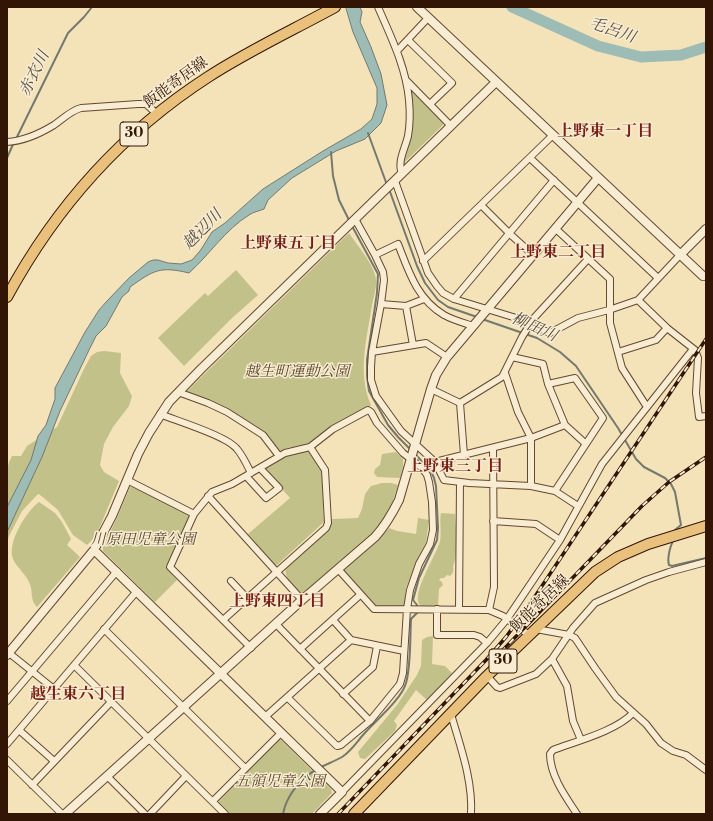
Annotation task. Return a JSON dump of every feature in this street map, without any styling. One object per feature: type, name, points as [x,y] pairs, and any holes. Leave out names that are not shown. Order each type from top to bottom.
[{"type":"main road","name":"飯能寄居線","points":[[7,296],[22,269],[43,238],[74,197],[118,148],[157,114],[183,94],[218,71],[335,7]]},
{"type":"main road","name":"飯能寄居線","points":[[354,814],[487,676],[595,572],[618,557],[648,544],[706,526]]},
{"type":"street","points":[[378,7],[397,51],[407,81],[409,101],[408,129],[405,149],[399,163],[402,174]]},
{"type":"street","points":[[417,7],[705,277]]},
{"type":"street","points":[[397,51],[428,18]]},
{"type":"street","points":[[408,40],[452,83],[430,104]]},
{"type":"street","points":[[407,81],[451,126]]},
{"type":"street","points":[[54,689],[8,654],[94,550],[112,516],[149,433],[160,414],[178,392],[496,82]]},
{"type":"street","points":[[7,142],[16,142],[39,132],[53,125],[74,110],[81,108],[146,104],[157,114]]},
{"type":"street","points":[[424,261],[553,135]]},
{"type":"street","points":[[530,158],[658,278]]},
{"type":"street","points":[[7,760],[64,814],[184,708],[302,600],[375,537],[392,516],[399,500],[431,389],[436,375],[447,357],[598,178]]},
{"type":"street","points":[[454,299],[554,180]]},
{"type":"street","points":[[394,182],[428,273],[436,286],[443,293],[454,299],[486,311],[513,317],[550,333],[578,318],[609,310],[638,300],[706,229]]},
{"type":"street","points":[[481,205],[533,255]]},
{"type":"street","points":[[288,698],[337,746],[341,745],[370,721],[400,684],[403,673],[404,651],[412,584],[419,564],[430,544],[433,530],[432,502],[427,475],[401,431],[387,414],[376,396],[371,380],[372,352],[382,304],[384,280],[383,272],[375,255],[354,220]]},
{"type":"street","points":[[556,229],[610,279],[610,323],[622,368],[647,407]]},
{"type":"street","points":[[375,255],[398,244],[413,283],[424,299],[444,315],[475,324]]},
{"type":"street","points":[[460,403],[506,373],[512,357],[530,324],[588,259]]},
{"type":"street","points":[[382,304],[406,306],[424,299]]},
{"type":"street","points":[[638,300],[667,328],[695,350],[698,358],[696,393],[699,417],[706,416]]},
{"type":"street","points":[[406,306],[413,345]]},
{"type":"street","points":[[618,352],[656,340],[667,328]]},
{"type":"street","points":[[372,352],[426,343],[447,357]]},
{"type":"street","points":[[320,814],[487,643],[507,619],[560,540],[602,464],[693,349]]},
{"type":"street","points":[[512,357],[543,364],[548,384],[565,425],[586,444]]},
{"type":"street","points":[[506,373],[518,412],[531,438],[531,486]]},
{"type":"street","points":[[548,384],[575,378],[602,418],[556,491]]},
{"type":"street","points":[[431,389],[460,403]]},
{"type":"street","points":[[178,392],[227,412],[263,435],[279,456]]},
{"type":"street","points":[[460,403],[464,455]]},
{"type":"street","points":[[250,648],[170,567],[194,514],[212,492],[232,484],[285,453],[310,447],[332,429],[368,410],[398,447],[413,451],[435,462],[444,480],[531,486],[556,491],[578,506]]},
{"type":"street","points":[[160,414],[217,436],[237,448],[248,474],[266,498],[279,488],[260,468]]},
{"type":"street","points":[[435,462],[531,438],[565,425]]},
{"type":"street","points":[[223,620],[326,528],[328,524],[325,470],[310,447]]},
{"type":"street","points":[[489,610],[494,587],[495,558],[492,484],[493,448]]},
{"type":"street","points":[[127,480],[194,514]]},
{"type":"street","points":[[459,609],[460,482]]},
{"type":"street","points":[[208,496],[302,600]]},
{"type":"street","points":[[493,521],[536,524],[560,540]]},
{"type":"street","points":[[94,550],[342,792]]},
{"type":"street","points":[[487,676],[497,687],[500,688],[536,674],[552,659],[581,618],[596,603],[646,580],[706,562]]},
{"type":"street","points":[[338,569],[374,609],[489,610],[532,632],[569,635],[575,638],[594,668],[616,697],[646,724],[661,744],[686,756],[706,770]]},
{"type":"street","points":[[7,701],[117,571]]},
{"type":"street","points":[[232,581],[247,598]]},
{"type":"street","points":[[7,744],[137,591]]},
{"type":"street","points":[[300,649],[360,595]]},
{"type":"street","points":[[437,609],[437,635],[474,635],[480,637],[487,643]]},
{"type":"street","points":[[333,620],[351,640],[404,651]]},
{"type":"street","points":[[276,624],[370,721]]},
{"type":"street","points":[[104,629],[245,768]]},
{"type":"street","points":[[265,717],[351,640]]},
{"type":"street","points":[[344,694],[373,667],[377,646]]},
{"type":"street","points":[[552,659],[567,686],[573,721],[580,740]]},
{"type":"street","points":[[74,665],[225,814]]},
{"type":"street","points":[[32,785],[111,702]]},
{"type":"street","points":[[577,814],[553,773],[550,763],[550,754],[553,750],[591,737],[626,719],[633,712]]},
{"type":"street","points":[[451,714],[464,759],[471,794],[471,814]]},
{"type":"street","points":[[19,730],[54,761]]},
{"type":"street","points":[[213,801],[282,733]]},
{"type":"street","points":[[107,776],[144,814]]},
{"type":"street","points":[[150,814],[186,776]]},
{"type":"green space","points":[[412,91],[444,122],[443,125],[405,162],[403,161],[409,144],[412,127],[410,93]]},
{"type":"green space","name":"越生町運動公園","points":[[349,233],[367,259],[376,278],[364,355],[365,381],[371,405],[359,413],[333,425],[308,445],[287,448],[282,452],[266,434],[238,415],[218,404],[186,392]]},
{"type":"green space","points":[[236,270],[258,295],[231,319],[184,366],[158,338],[205,293],[208,296]]},
{"type":"green space","points":[[104,351],[121,353],[120,373],[132,396],[129,406],[113,427],[104,444],[100,465],[104,472],[119,481],[96,536],[87,545],[73,535],[58,510],[39,494],[22,511],[7,543],[7,472],[12,456],[21,456],[27,446],[57,427],[91,356],[97,352]]},
{"type":"green space","points":[[310,451],[322,470],[324,522],[277,565],[274,565],[248,534],[290,498],[265,470],[267,467],[287,455]]},
{"type":"green space","points":[[396,452],[403,459],[403,467],[400,478],[377,477],[374,473],[375,469],[380,465],[382,454]]},
{"type":"green space","points":[[382,483],[398,485],[392,505],[385,519],[361,544],[304,593],[299,593],[287,577],[285,570],[286,566],[330,528],[332,519],[358,518],[362,509],[365,494],[371,486]]},
{"type":"green space","name":"川原田児童公園","points":[[130,487],[133,487],[188,514],[189,517],[166,568],[177,580],[155,602],[103,551],[103,546]]},
{"type":"green space","points":[[39,502],[55,513],[62,522],[71,539],[67,545],[80,557],[37,607],[32,598],[29,582],[13,559],[12,552],[15,536],[23,520]]},
{"type":"green space","points":[[441,513],[455,514],[457,548],[453,573],[450,576],[447,575],[439,580],[443,585],[439,589],[438,605],[424,606],[420,605],[418,593],[440,541]]},
{"type":"green space","points":[[418,518],[429,520],[426,542],[418,557],[406,588],[405,605],[402,607],[374,606],[344,573],[344,568],[380,538],[389,528],[416,534]]},
{"type":"green space","points":[[433,636],[432,664],[445,666],[452,673],[437,691],[427,700],[416,690],[394,721],[397,725],[395,731],[365,759],[360,758],[358,752],[397,705],[417,675],[421,666],[422,640]]},
{"type":"green space","name":"五領児童公園","points":[[280,739],[331,789],[332,793],[312,814],[230,814],[218,803],[219,801]]},
{"type":"water","points":[[346,7],[360,7],[362,12],[360,22],[381,74],[387,105],[381,123],[365,139],[336,151],[292,178],[268,200],[264,209],[254,212],[232,228],[189,273],[171,270],[158,271],[145,277],[130,287],[129,291],[122,297],[106,326],[96,336],[60,411],[42,457],[7,532],[7,507],[31,460],[38,436],[46,425],[55,399],[55,388],[85,332],[99,310],[129,278],[148,262],[158,260],[168,263],[181,264],[192,260],[200,251],[212,232],[225,223],[263,189],[361,129],[372,119],[377,104],[377,88],[353,32]]},
{"type":"waterway","name":"赤衣川","points":[[16,139],[68,33],[92,7]]},
{"type":"waterway","name":"毛呂川","points":[[512,7],[598,46],[641,57],[681,55],[706,47]]},
{"type":"waterway","name":"柳田川","points":[[368,133],[387,185]]},
{"type":"waterway","name":"赤衣川","points":[[7,158],[14,142]]},
{"type":"waterway","points":[[331,152],[333,176],[339,200],[350,222]]},
{"type":"waterway","name":"柳田川","points":[[389,189],[417,266],[425,283],[438,300],[448,307],[477,317]]},
{"type":"waterway","points":[[352,226],[378,274],[377,293],[367,360],[369,391],[388,425],[411,450]]},
{"type":"waterway","name":"柳田川","points":[[482,319],[537,338],[560,352],[576,366],[618,428],[636,459],[644,467],[665,478],[671,484],[675,492],[681,525],[675,530],[675,532]]},
{"type":"waterway","points":[[319,768],[342,757],[348,752],[394,703],[406,683],[410,660],[411,619],[417,613],[417,605],[413,600],[419,578],[437,540],[438,528],[436,486],[434,478],[431,471],[415,454]]},
{"type":"waterway","name":"柳田川","points":[[674,540],[669,552],[669,565],[672,566],[706,558]]},
{"type":"waterway","points":[[283,814],[287,801],[299,783],[310,773],[316,770]]},
{"type":"railway","points":[[338,814],[486,660],[506,637],[532,601],[706,339]]},
{"type":"railway","points":[[501,652],[642,506],[669,482],[706,457]]},
{"type":"district","name":"上野東一丁目","points":[[605,132]]},
{"type":"district","name":"上野東五丁目","points":[[288,244]]},
{"type":"district","name":"上野東二丁目","points":[[558,253]]},
{"type":"district","name":"上野東三丁目","points":[[455,467]]},
{"type":"district","name":"上野東四丁目","points":[[277,602]]},
{"type":"district","name":"越生東六丁目","points":[[78,695]]},
{"type":"water label","name":"越辺川","points":[[203,230]]}]
